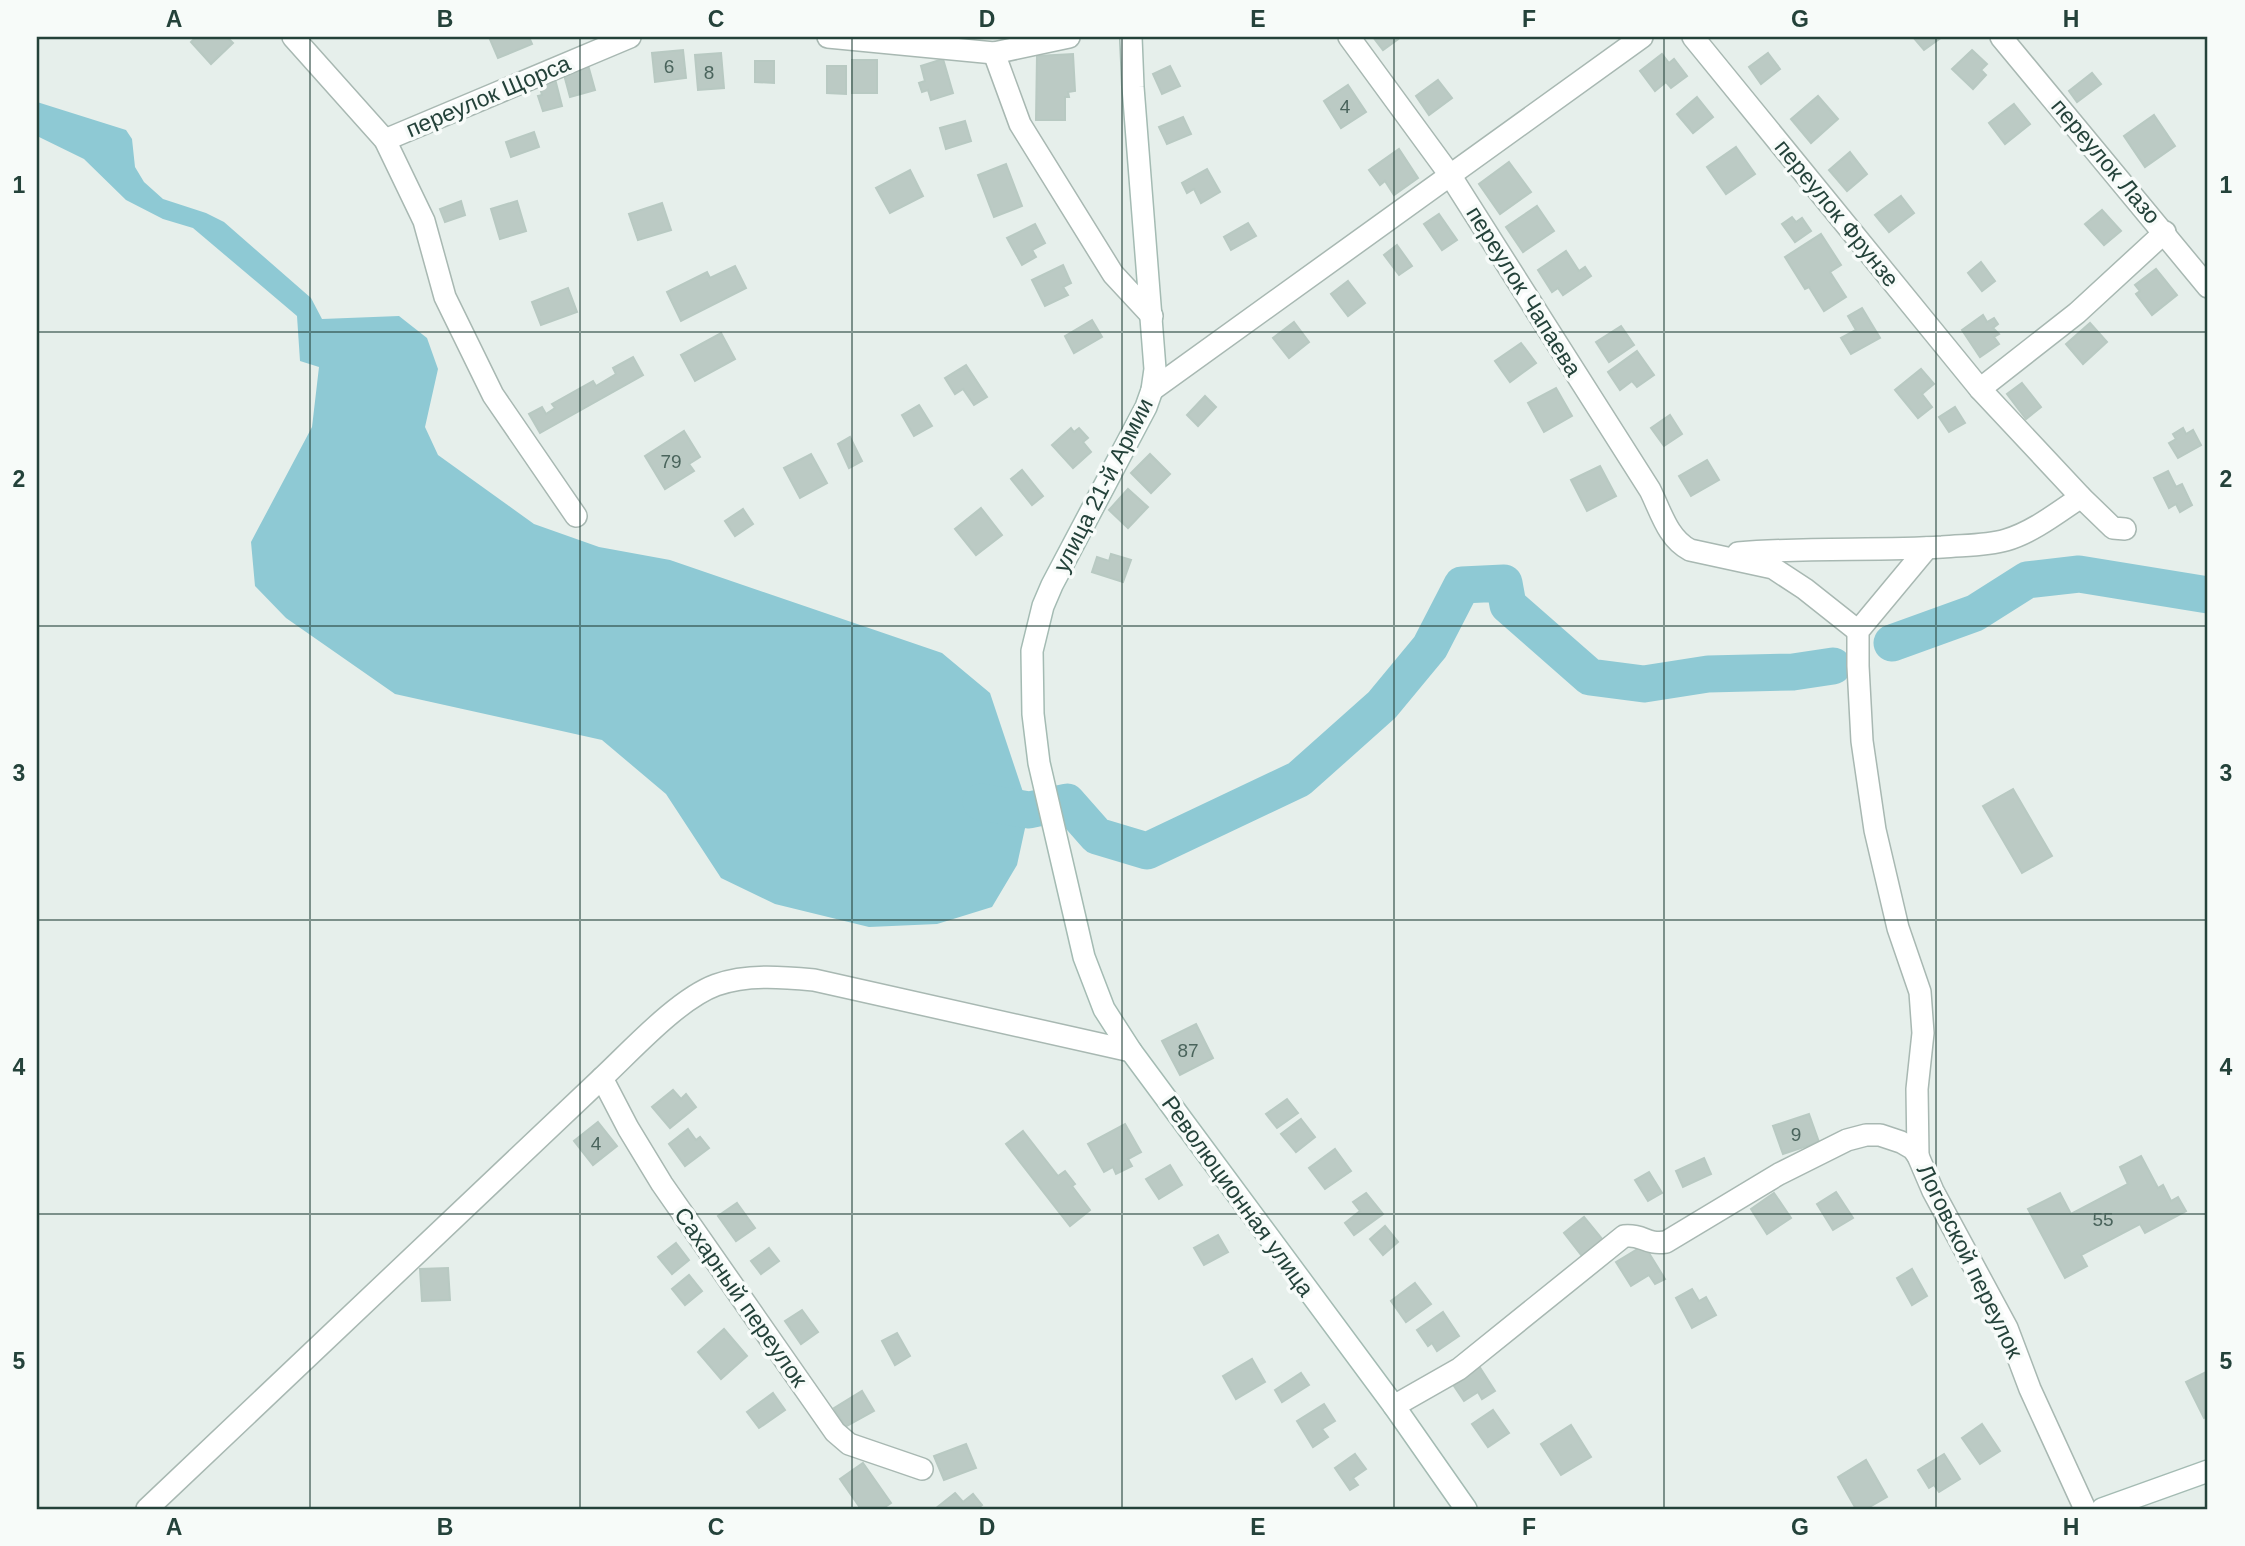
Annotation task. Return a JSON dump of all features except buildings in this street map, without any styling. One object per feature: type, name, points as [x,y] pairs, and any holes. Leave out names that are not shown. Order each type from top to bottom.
[{"type":"street","points":[[293,37],[385,140],[424,221],[445,297],[493,395],[576,516]]},
{"type":"street","name":"переулок Щорса","points":[[385,140],[630,37]]},
{"type":"street","points":[[828,37],[994,53],[1069,37]]},
{"type":"street","name":"улица 21-й Армии","points":[[1060,859],[1039,763],[1033,714],[1032,651],[1043,606],[1063,561],[1131,437],[1152,390],[1155,369],[1131,37]]},
{"type":"street","name":"переулок Чапаева","points":[[1349,37],[1450,175],[1650,490],[1673,537],[1690,550],[1718,554]]},
{"type":"street","points":[[1152,390],[1642,37]]},
{"type":"street","name":"переулок Фрунзе","points":[[1693,37],[1980,389],[2113,528],[2125,529]]},
{"type":"street","name":"переулок Лазо","points":[[2001,37],[2208,287]]},
{"type":"street","points":[[994,53],[1020,124],[1112,274],[1152,316]]},
{"type":"street","points":[[1980,389],[2077,313],[2165,232]]},
{"type":"street","points":[[1718,554],[1989,544],[2006,540],[2040,524],[2081,497]]},
{"type":"street","points":[[1918,1156],[1917,1088],[1923,1033],[1920,992],[1898,928],[1875,830],[1862,741],[1858,631],[1927,548]]},
{"type":"street","points":[[1718,554],[1773,568],[1858,631]]},
{"type":"street","name":"Революционная улица","points":[[1060,859],[1090,976],[1104,1009],[1131,1051],[1394,1406],[1466,1509]]},
{"type":"street","points":[[147,1509],[602,1078],[685,1003],[714,986],[736,980],[761,978],[814,980],[1131,1051]]},
{"type":"street","name":"Сахарный переулок","points":[[602,1078],[662,1184],[835,1432],[849,1444],[922,1469]]},
{"type":"street","name":"Логовской переулок","points":[[1394,1406],[1460,1368],[1625,1236],[1637,1235],[1653,1244],[1666,1242],[1779,1174],[1847,1140],[1880,1135],[1901,1142],[1913,1149],[1918,1156],[1933,1191],[2007,1328],[2030,1389],[2085,1509]]},
{"type":"street","points":[[2102,1509],[2208,1471]]},
{"type":"water","points":[[37,102],[126,130],[132,139],[135,167],[144,182],[163,199],[224,222],[311,298],[322,319],[399,316],[427,338],[438,369],[425,427],[438,455],[534,524],[599,547],[670,560],[942,653],[990,693],[1029,810],[1017,865],[992,907],[937,924],[869,927],[775,904],[721,878],[666,794],[602,740],[395,694],[286,618],[255,586],[251,542],[312,427],[319,367],[300,361],[297,316],[193,228],[163,219],[126,200],[84,159],[37,136]]},
{"type":"waterway","points":[[1892,643],[1975,613],[2027,580],[2079,574],[2208,595]]},
{"type":"waterway","points":[[981,802],[1029,810],[1067,802],[1097,836],[1147,851],[1299,779],[1382,705],[1430,647],[1462,585],[1504,583],[1508,605],[1590,677],[1644,684],[1708,674],[1793,672],[1833,666]]}]
